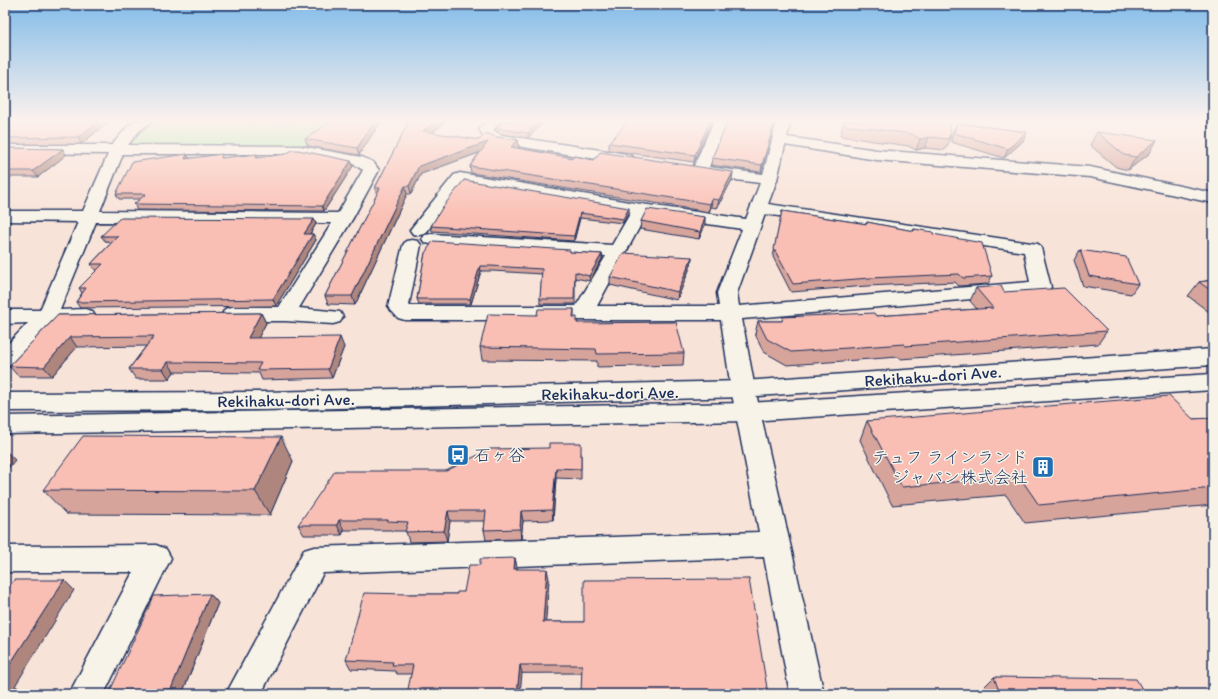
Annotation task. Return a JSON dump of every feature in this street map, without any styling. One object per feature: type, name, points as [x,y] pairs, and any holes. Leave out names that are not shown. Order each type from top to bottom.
[{"type":"street","points":[[5,360],[47,317],[116,154]]},
{"type":"street","points":[[285,314],[344,218],[370,170],[368,165],[357,160],[321,154]]},
{"type":"street","points":[[591,154],[638,161]]},
{"type":"street","points":[[700,170],[707,154]]},
{"type":"street","points":[[776,154],[769,180],[727,293],[729,313],[746,400],[807,694]]},
{"type":"street","points":[[868,154],[1090,172],[1213,198]]},
{"type":"street","points":[[684,168],[769,180]]},
{"type":"street","points":[[460,178],[641,209],[756,217],[1032,248],[1041,287],[729,313],[405,314],[398,307],[420,238],[460,178]]},
{"type":"street","points":[[583,313],[641,209]]},
{"type":"street","points":[[5,216],[344,218]]},
{"type":"street","points":[[420,238],[617,251]]},
{"type":"street","points":[[213,315],[285,314],[333,317]]},
{"type":"street","points":[[5,317],[102,316]]},
{"type":"street","name":"Rekihaku-dori Ave.","points":[[5,402],[746,400],[1213,356]]},
{"type":"street","name":"Rekihaku-dori Ave.","points":[[5,424],[746,400],[1213,382]]},
{"type":"street","points":[[243,694],[314,560],[776,544]]},
{"type":"street","points":[[5,559],[156,558],[86,694]]},
{"type":"building","points":[[5,154],[57,154],[33,171],[5,171]]},
{"type":"building","points":[[187,154],[185,159],[222,154],[221,158],[257,154],[256,158],[286,154],[315,154],[351,161],[322,206],[134,204],[146,194],[116,194],[132,162]]},
{"type":"building","points":[[392,154],[455,154],[419,166],[409,186],[405,186],[352,296],[325,296],[380,188],[375,188]]},
{"type":"building","points":[[479,154],[548,154],[594,160],[599,154],[611,154],[733,172],[719,200],[712,199],[710,204],[470,166]]},
{"type":"building","points":[[714,154],[765,154],[762,165],[712,158]]},
{"type":"building","points":[[1122,154],[1140,154],[1136,157]]},
{"type":"building","points":[[464,180],[629,208],[623,219],[580,213],[574,236],[431,226],[442,208]]},
{"type":"building","points":[[647,209],[705,217],[700,232],[641,221]]},
{"type":"building","points":[[782,211],[867,224],[867,222],[914,231],[914,229],[933,232],[933,234],[982,243],[992,276],[963,278],[959,274],[870,278],[793,284],[774,249]]},
{"type":"building","points":[[120,218],[314,219],[304,234],[313,234],[273,299],[76,302],[86,288],[79,288],[103,264],[91,264],[118,236],[101,236]]},
{"type":"building","points":[[433,241],[570,250],[570,252],[602,254],[589,276],[575,272],[574,299],[540,299],[542,269],[480,266],[470,299],[417,299],[425,253]]},
{"type":"building","points":[[1080,250],[1126,257],[1138,284],[1089,276]]},
{"type":"building","points":[[623,253],[692,257],[678,292],[610,277]]},
{"type":"building","points":[[1213,280],[1213,292],[1199,282]]},
{"type":"building","points":[[1001,286],[1004,292],[1064,288],[1107,331],[905,346],[904,344],[791,352],[767,339],[758,321],[782,321],[783,317],[874,313],[876,316],[993,308],[976,288]]},
{"type":"building","points":[[538,309],[574,309],[573,317],[577,317],[577,323],[676,322],[684,353],[597,354],[596,349],[480,347],[488,314],[537,315]]},
{"type":"building","points":[[261,313],[248,338],[340,337],[328,369],[257,370],[261,363],[168,362],[163,369],[129,369],[154,336],[70,337],[44,367],[9,366],[58,315]]},
{"type":"building","name":"テュフ ラインランド ジャパン株式会社","points":[[1169,396],[1193,419],[1213,418],[1213,488],[1039,505],[1019,476],[902,487],[867,421]]},
{"type":"building","points":[[83,436],[281,437],[255,491],[43,490]]},
{"type":"building","points":[[549,443],[581,443],[581,469],[556,468],[552,510],[521,511],[520,529],[484,530],[486,511],[448,511],[444,531],[405,532],[408,522],[387,521],[388,520],[339,520],[337,525],[298,525],[335,471],[446,471],[490,449],[549,448]]},
{"type":"building","points":[[515,558],[514,569],[547,569],[543,622],[584,622],[584,580],[749,579],[768,694],[581,694],[582,665],[520,665],[517,694],[407,694],[413,665],[392,665],[393,662],[346,660],[364,593],[457,594],[457,592],[464,592],[469,565],[480,565],[480,559]]},
{"type":"building","points":[[14,580],[64,580],[5,672],[5,592]]},
{"type":"building","points":[[210,594],[171,689],[110,691],[154,596]]},
{"type":"building","points":[[994,677],[1136,679],[1145,694],[1000,694]]},
{"type":"place","name":"石ヶ谷","points":[[458,455]]},
{"type":"place","name":"テュフ ラインランド ジャパン株式会社","points":[[1043,467]]}]
